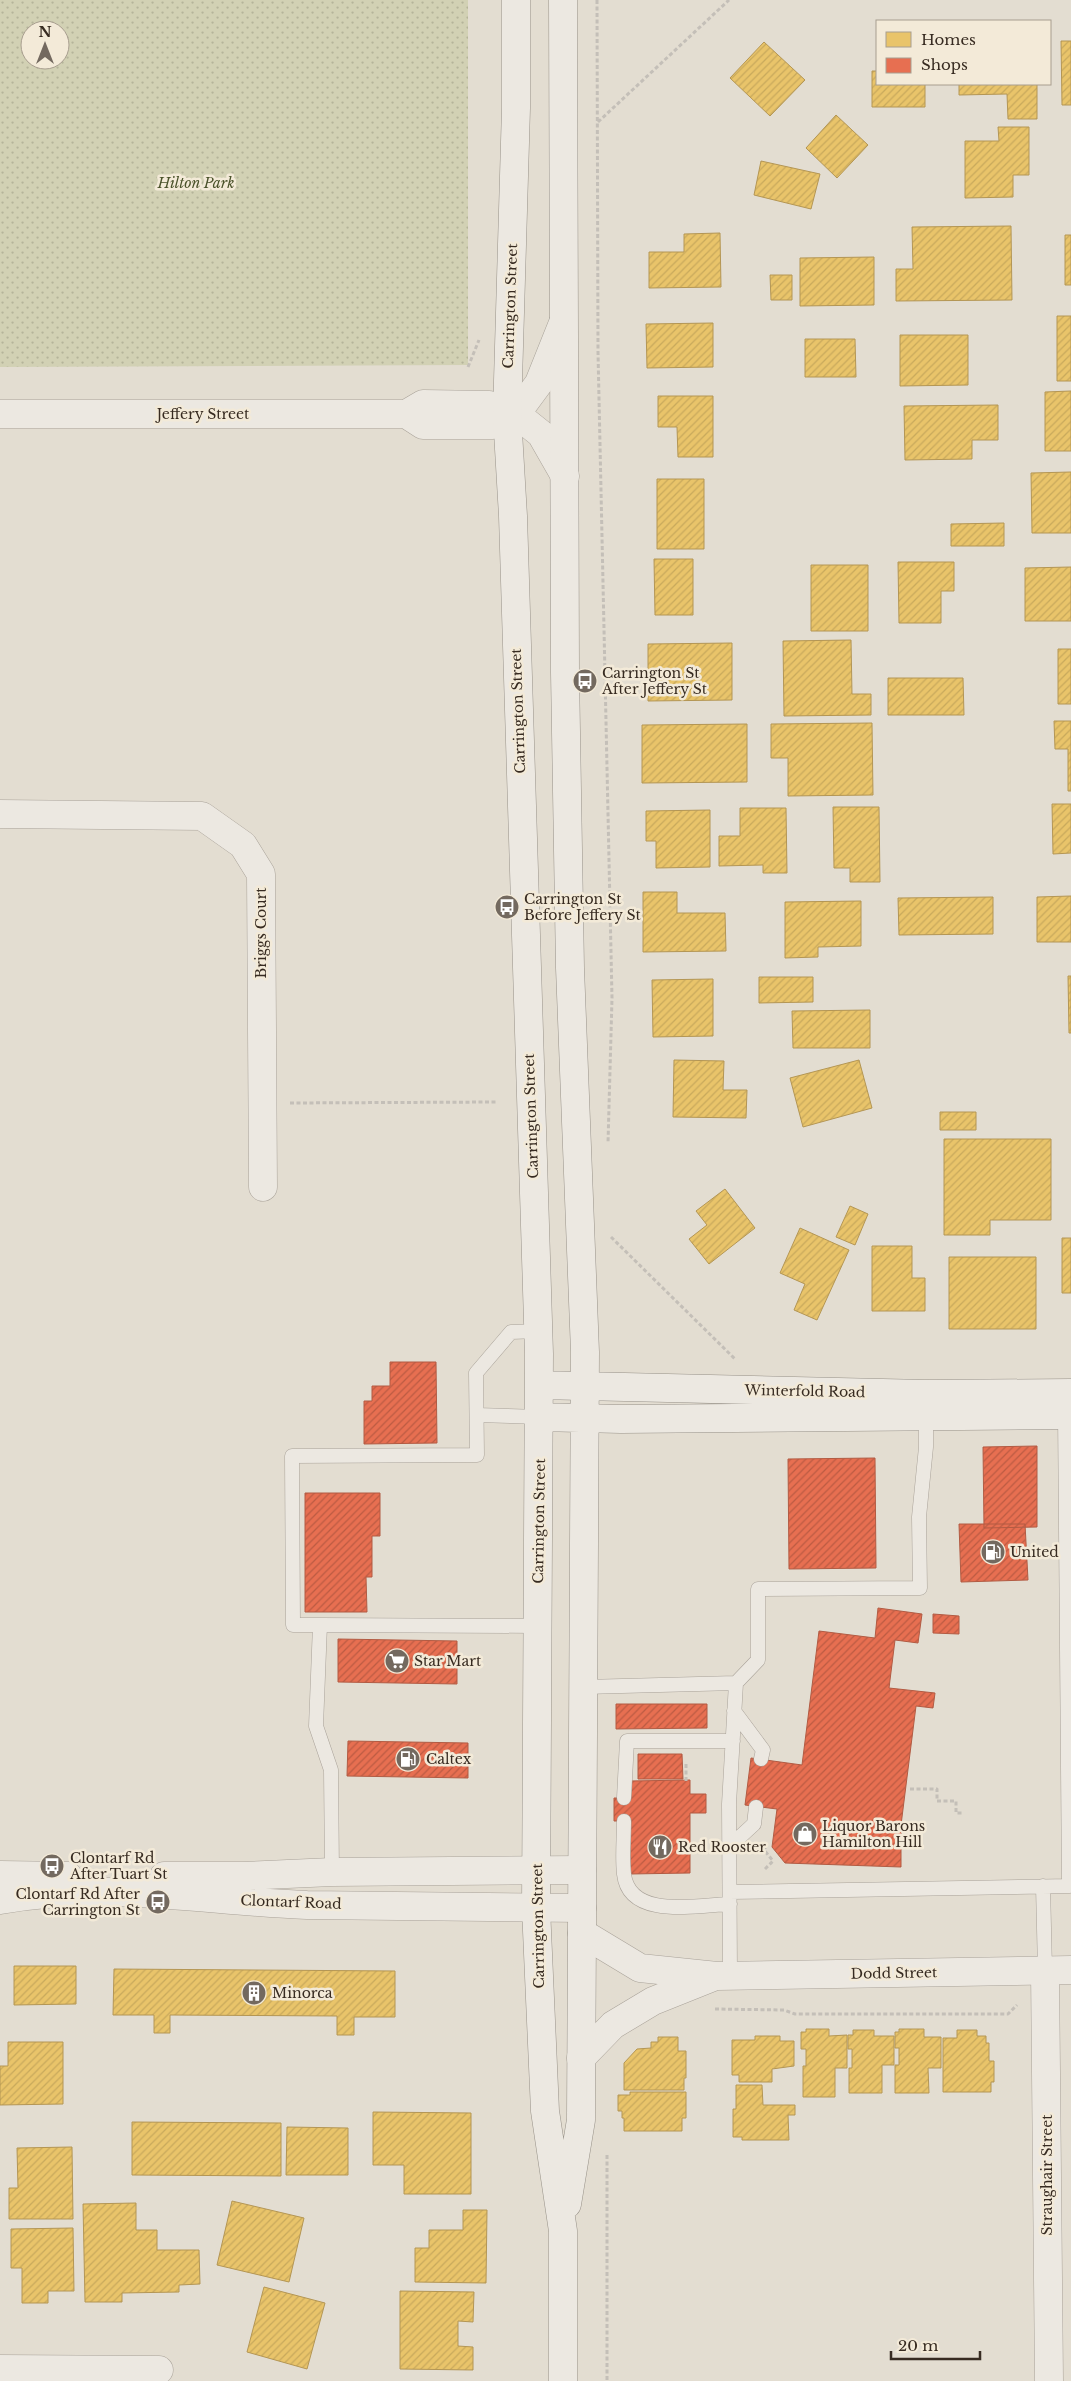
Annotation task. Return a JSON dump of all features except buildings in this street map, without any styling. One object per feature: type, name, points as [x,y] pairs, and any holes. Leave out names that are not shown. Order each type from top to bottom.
[{"type":"main road","name":"Carrington Street","points":[[516,0],[516,108],[508,415],[513,516],[538,1331],[536,1908],[545,2112],[563,2231],[564,2381]]},
{"type":"main road","name":"Carrington Street","points":[[563,0],[565,673],[570,958],[585,1385],[581,2120],[563,2231]]},
{"type":"main road","points":[[508,415],[525,402],[539,383],[565,319]]},
{"type":"main road","name":"Jeffery Street","points":[[0,414],[406,414],[423,404],[489,405],[526,422],[541,434],[565,476]]},
{"type":"main road","name":"Briggs Court","points":[[0,814],[202,816],[242,845],[260,874],[263,1187]]},
{"type":"main road","name":"Winterfold Road","points":[[539,1385],[711,1390],[926,1404]]},
{"type":"main road","name":"Winterfold Road","points":[[539,1417],[585,1418],[926,1404],[1068,1404]]},
{"type":"main road","name":"Clontarf Road","points":[[0,1875],[244,1876],[332,1872],[582,1870]]},
{"type":"main road","name":"Clontarf Road","points":[[0,1900],[48,1893],[95,1892],[198,1895],[307,1905],[536,1908],[582,1920]]},
{"type":"main road","name":"Dodd Street","points":[[582,1920],[640,1968],[724,1975],[1058,1970]]},
{"type":"main road","name":"Straughair Street","points":[[1048,2381],[1058,1970]]},
{"type":"main road","name":"Dodd Street","points":[[581,2058],[613,2025],[653,2001],[724,1975]]},
{"type":"main road","points":[[0,2369],[159,2370]]},
{"type":"lane","points":[[536,1626],[293,1625],[292,1456],[477,1455],[476,1374],[511,1332],[538,1331]]},
{"type":"lane","points":[[724,1975],[730,1898],[729,1804],[736,1683],[758,1660],[758,1589],[920,1588],[919,1517],[926,1447],[926,1404]]},
{"type":"lane","points":[[624,1820],[624,1876],[628,1887],[644,1904],[657,1907],[730,1898],[761,1891],[1069,1886],[1068,1404]]},
{"type":"lane","points":[[477,1415],[539,1417]]},
{"type":"lane","points":[[320,1625],[316,1726],[330,1770],[332,1872]]},
{"type":"lane","points":[[584,1687],[736,1683]]},
{"type":"lane","points":[[734,1711],[763,1750],[762,1760]]},
{"type":"lane","points":[[624,1798],[627,1741],[733,1741]]},
{"type":"lane","points":[[729,1847],[754,1824],[755,1811]]},
{"type":"lane","points":[[1043,1886],[1058,1970]]},
{"type":"path","points":[[597,0],[598,352],[612,998],[608,1145]]},
{"type":"path","points":[[598,122],[730,0]]},
{"type":"path","points":[[262,1103],[496,1102]]},
{"type":"path","points":[[606,1233],[735,1359]]},
{"type":"path","points":[[910,1790],[937,1790],[937,1801],[956,1801],[956,1813],[963,1813]]},
{"type":"path","points":[[755,1811],[768,1817],[765,1850],[773,1861],[761,1872],[761,1891]]},
{"type":"path","points":[[707,2010],[784,2010],[796,2014],[1008,2014],[1021,2001]]},
{"type":"path","points":[[607,2147],[607,2381]]},
{"type":"green space","name":"Hilton Park","points":[[0,0],[468,0],[468,365],[0,367]]},
{"type":"place","name":"Carrington St After Jeffery St","points":[[585,681]]},
{"type":"place","name":"Carrington St Before Jeffery St","points":[[507,907]]},
{"type":"place","name":"United","points":[[993,1552]]},
{"type":"place","name":"Star Mart","points":[[397,1661]]},
{"type":"place","name":"Caltex","points":[[408,1759]]},
{"type":"place","name":"Liquor Barons Hamilton Hill","points":[[805,1834]]},
{"type":"place","name":"Red Rooster","points":[[660,1847]]},
{"type":"place","name":"Clontarf Rd After Tuart St","points":[[52,1866]]},
{"type":"place","name":"Clontarf Rd After Carrington St","points":[[158,1902]]},
{"type":"place","name":"Minorca","points":[[254,1993]]}]
